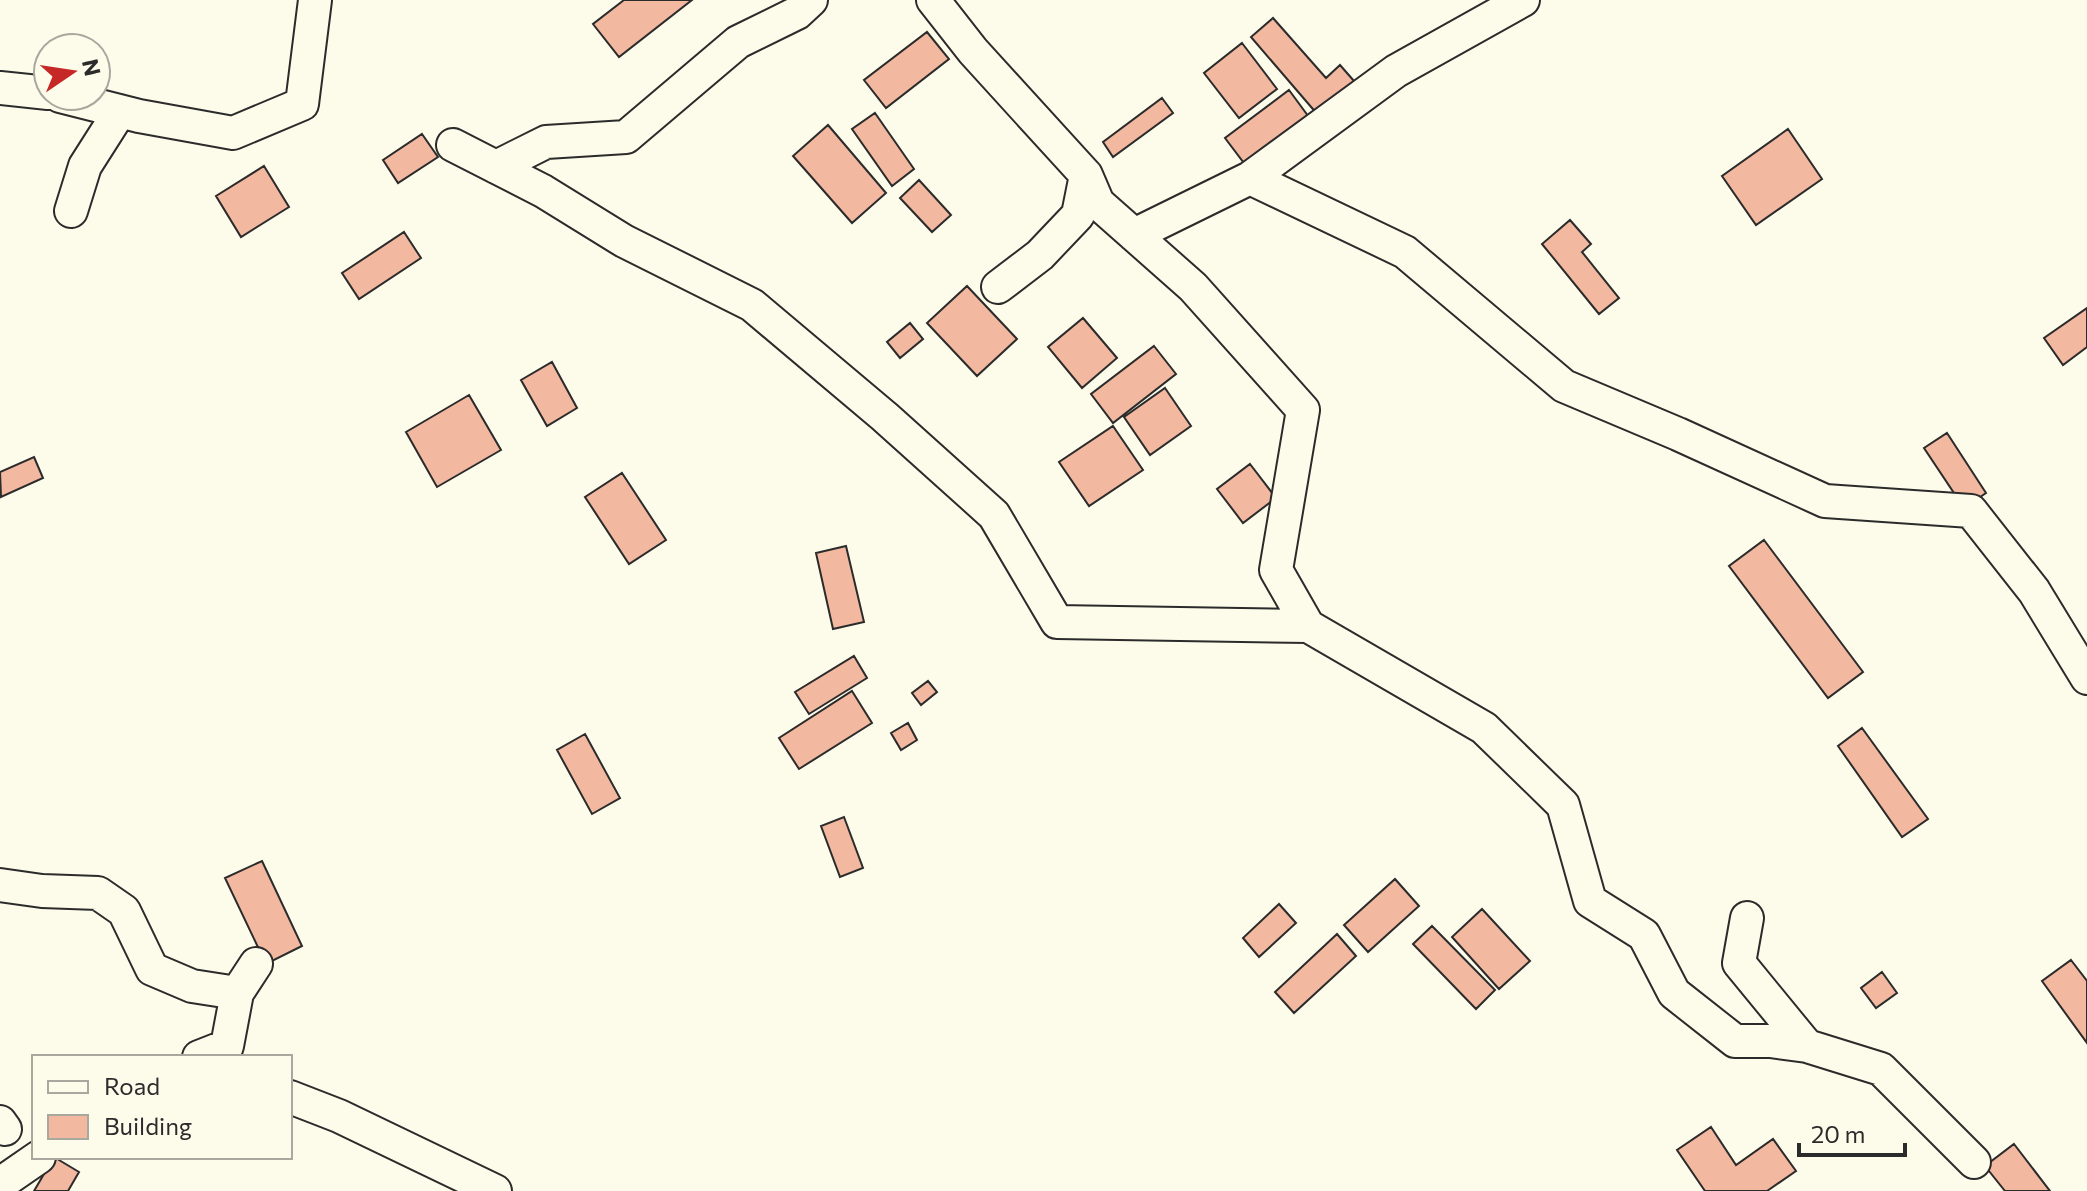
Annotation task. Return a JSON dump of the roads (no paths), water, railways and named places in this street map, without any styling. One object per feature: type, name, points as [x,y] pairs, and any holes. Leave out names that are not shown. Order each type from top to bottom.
[{"type":"street","points":[[112,109],[233,133],[302,104],[315,0]]},
{"type":"street","points":[[496,167],[546,142],[626,137],[738,42],[797,13],[811,0]]},
{"type":"street","points":[[933,0],[973,51],[1086,175],[1098,203],[1193,287],[1303,410],[1276,570],[1308,626]]},
{"type":"street","points":[[1134,235],[1250,178],[1396,71],[1523,0]]},
{"type":"street","points":[[0,88],[32,91]]},
{"type":"street","points":[[71,211],[85,166],[120,111]]},
{"type":"street","points":[[453,145],[543,191],[624,241],[752,305],[885,417],[994,515],[1057,622],[1308,626],[1484,728],[1563,805],[1590,901],[1644,935],[1674,993],[1735,1041],[1770,1041],[1807,1046],[1881,1069],[1974,1162]]},
{"type":"street","points":[[998,287],[1040,255],[1078,215],[1086,175]]},
{"type":"street","points":[[1250,178],[1405,252],[1564,386],[1825,501],[1971,511],[2034,591],[2087,678]]},
{"type":"street","points":[[0,885],[42,891],[98,893],[124,911],[152,969],[192,986],[237,993]]},
{"type":"street","points":[[1747,918],[1739,963],[1807,1046]]},
{"type":"street","points":[[219,1053],[237,993],[256,964]]},
{"type":"street","points":[[292,1098],[339,1116],[495,1191]]},
{"type":"street","points":[[0,1184],[36,1159]]}]
